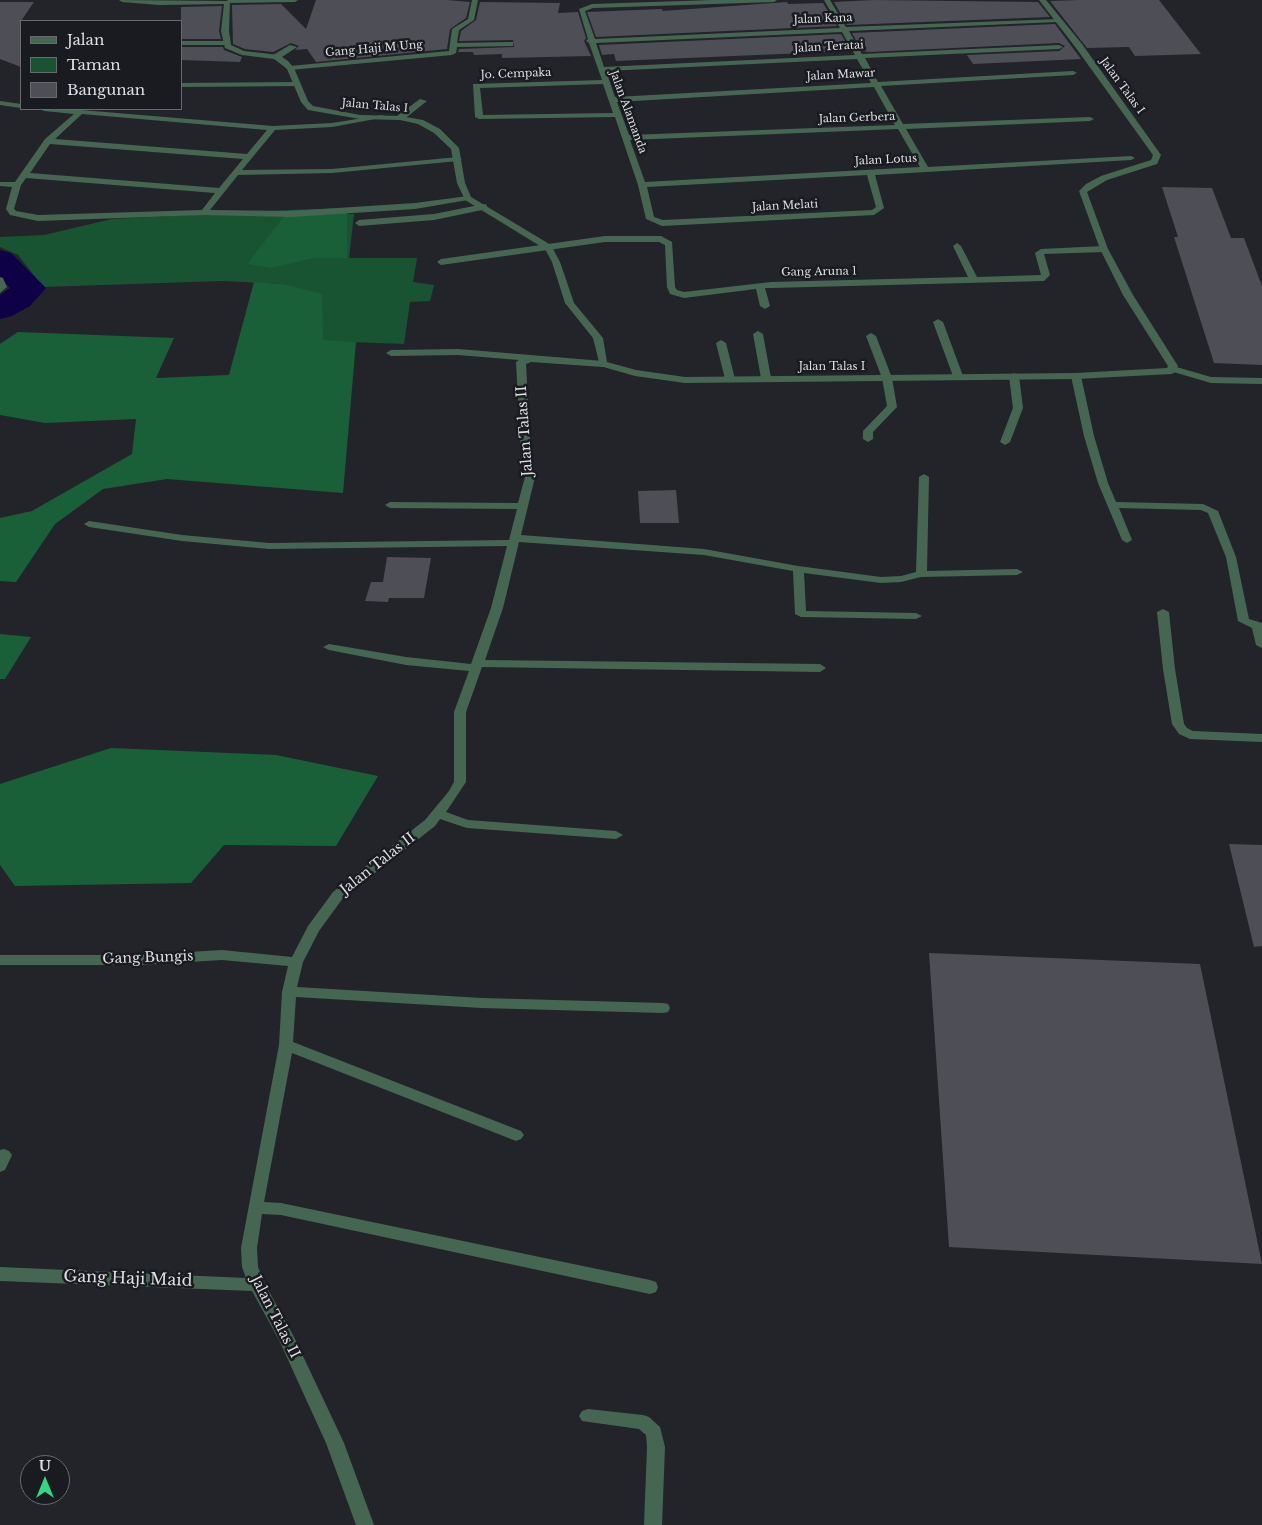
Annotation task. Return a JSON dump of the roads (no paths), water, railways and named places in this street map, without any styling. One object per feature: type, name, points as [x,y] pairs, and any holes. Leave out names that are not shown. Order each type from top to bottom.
[{"type":"street","points":[[122,0],[159,3],[295,0]]},
{"type":"street","points":[[475,0],[470,20],[456,29],[454,45],[510,44]]},
{"type":"street","name":"Jalan Alamanda","points":[[653,222],[650,218],[642,185],[590,41],[581,10],[592,6],[774,0]]},
{"type":"street","points":[[827,0],[925,170]]},
{"type":"street","name":"Jalan Talas I","points":[[603,364],[685,380],[1076,376],[1164,372],[1174,369],[1128,295],[1104,248],[1083,191],[1088,186],[1104,178],[1154,162],[1157,155],[1079,46],[1042,0]]},
{"type":"street","points":[[225,2],[227,43]]},
{"type":"street","name":"Jalan Kana","points":[[590,41],[1057,20]]},
{"type":"street","points":[[182,43],[227,43],[242,53],[276,57],[290,68]]},
{"type":"street","name":"Gang Haji M Ung","points":[[290,68],[452,53],[454,45]]},
{"type":"street","points":[[276,57],[293,47]]},
{"type":"street","name":"Jalan Teratai","points":[[600,69],[1059,48]]},
{"type":"street","name":"Jalan Talas I","points":[[290,68],[296,84],[311,108],[338,114],[400,118],[420,122],[437,131],[455,148],[461,184],[468,198]]},
{"type":"street","name":"Jalan Mawar","points":[[611,100],[1073,74]]},
{"type":"street","name":"Jo. Cempaka","points":[[605,82],[476,86],[479,117],[617,115]]},
{"type":"street","points":[[182,85],[296,84]]},
{"type":"street","points":[[400,118],[422,101]]},
{"type":"street","points":[[0,103],[20,106]]},
{"type":"street","points":[[52,110],[273,128],[332,125],[382,117]]},
{"type":"street","points":[[78,113],[48,141],[17,185],[10,209],[18,216],[52,218],[204,212],[291,214],[415,206],[468,198],[548,247],[556,262],[570,303],[598,338],[603,364],[458,352],[391,354]]},
{"type":"street","name":"Jalan Gerbera","points":[[626,138],[1090,119]]},
{"type":"street","points":[[204,212],[273,128]]},
{"type":"street","points":[[48,141],[249,157]]},
{"type":"street","name":"Jalan Lotus","points":[[642,185],[1131,158]]},
{"type":"street","points":[[236,173],[332,171],[458,159]]},
{"type":"street","name":"Jalan Melati","points":[[653,222],[874,212],[880,208],[870,172]]},
{"type":"street","points":[[24,175],[222,191]]},
{"type":"street","points":[[0,184],[17,185]]},
{"type":"street","points":[[359,223],[434,217],[484,207]]},
{"type":"street","name":"Gang Aruna 1","points":[[548,247],[617,238],[661,239],[669,244],[671,287],[676,294],[684,295],[760,286],[1044,278],[1046,275],[1039,254],[1041,252],[1104,248]]},
{"type":"street","points":[[957,246],[974,280]]},
{"type":"street","points":[[441,262],[548,247]]},
{"type":"street","points":[[0,280],[3,287],[0,290]]},
{"type":"street","points":[[760,286],[765,306]]},
{"type":"street","points":[[938,322],[958,376]]},
{"type":"street","points":[[758,334],[766,378]]},
{"type":"street","points":[[868,439],[868,430],[892,407],[887,378],[871,336]]},
{"type":"street","points":[[721,342],[730,379]]},
{"type":"street","name":"Jalan Talas II","points":[[365,1525],[335,1443],[286,1337],[257,1285],[250,1267],[249,1248],[286,1046],[289,992],[296,962],[313,929],[338,895],[410,840],[438,814],[460,782],[460,712],[497,608],[530,477],[520,369],[521,362],[528,359]]},
{"type":"street","points":[[1174,369],[1192,376],[1211,380],[1262,381]]},
{"type":"street","points":[[1005,442],[1018,408],[1014,376]]},
{"type":"street","points":[[1076,376],[1088,436],[1103,483],[1128,540]]},
{"type":"street","points":[[921,574],[924,477]]},
{"type":"street","points":[[390,505],[523,506]]},
{"type":"street","points":[[1112,505],[1203,507],[1213,511],[1231,557],[1244,621],[1260,627],[1262,645]]},
{"type":"street","points":[[89,524],[182,538],[269,546],[513,541],[704,552],[798,569],[890,580],[921,574],[1017,572]]},
{"type":"street","points":[[798,569],[801,614],[916,616]]},
{"type":"street","points":[[1164,612],[1172,687],[1178,724],[1183,731],[1190,735],[1262,738]]},
{"type":"street","points":[[329,647],[406,661],[476,665],[820,668]]},
{"type":"street","points":[[438,814],[467,824],[616,835]]},
{"type":"street","name":"Gang Bungis","points":[[0,960],[139,960],[222,955],[296,962]]},
{"type":"street","points":[[289,992],[482,1003],[662,1008]]},
{"type":"street","points":[[286,1046],[516,1135]]},
{"type":"street","points":[[255,1208],[281,1209],[650,1287]]},
{"type":"street","name":"Gang Haji Maid","points":[[0,1274],[257,1285]]},
{"type":"street","points":[[588,1416],[642,1422],[654,1432],[656,1446],[654,1525]]},
{"type":"waterway","points":[[0,260],[29,288],[18,299],[0,309]]}]
